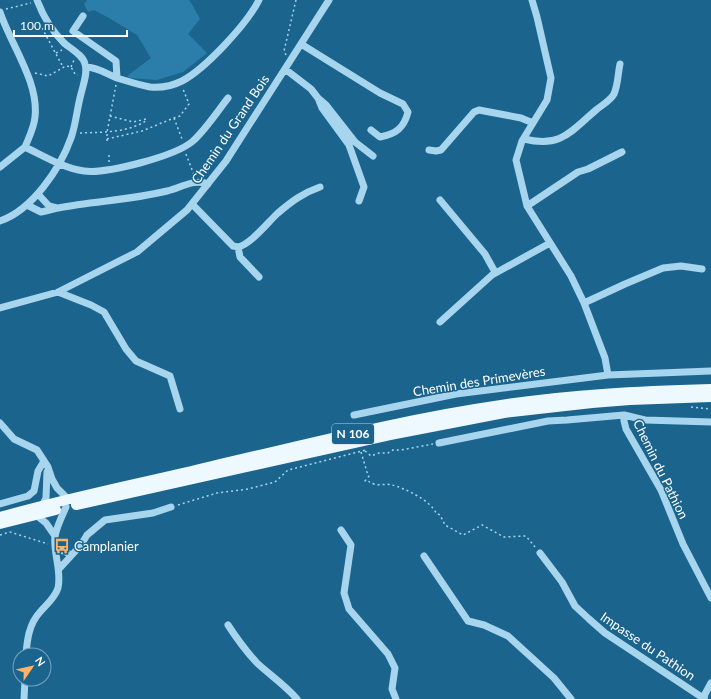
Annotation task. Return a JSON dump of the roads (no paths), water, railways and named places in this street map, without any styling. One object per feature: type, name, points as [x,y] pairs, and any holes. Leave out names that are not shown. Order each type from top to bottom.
[{"type":"main road","name":"N 106","points":[[0,524],[36,515],[67,504],[332,438],[443,415],[493,406],[592,394],[711,389]]},
{"type":"main road","name":"N 106","points":[[0,517],[42,506],[67,504],[390,435],[497,415],[592,403],[711,397]]},
{"type":"street","points":[[86,67],[92,67],[117,78],[156,88],[181,82],[195,73],[230,38],[247,18],[259,0]]},
{"type":"street","name":"Chemin du Grand Bois","points":[[0,308],[58,292],[137,252],[187,210],[226,161],[329,0]]},
{"type":"street","points":[[532,0],[551,78],[547,100],[524,139],[516,160],[526,206],[571,276],[584,303],[605,358],[608,375]]},
{"type":"street","points":[[0,221],[10,217],[27,205],[38,194],[59,164],[72,134],[85,77],[85,62],[64,43],[53,30],[45,18],[37,1]]},
{"type":"street","points":[[0,11],[4,26],[27,72],[36,103],[35,118],[25,147],[0,167]]},
{"type":"street","points":[[83,16],[74,31],[116,61],[117,78]]},
{"type":"street","points":[[301,44],[380,93],[403,104],[408,112],[406,121],[398,130],[390,135],[380,137],[371,130]]},
{"type":"street","points":[[524,139],[538,142],[553,141],[564,137],[610,99],[614,93],[620,64]]},
{"type":"street","points":[[287,66],[326,105],[355,142],[373,156]]},
{"type":"street","points":[[25,147],[59,164],[85,172],[110,170],[142,163],[185,146],[191,142],[228,98]]},
{"type":"street","points":[[318,98],[322,108],[349,145],[364,187],[359,201]]},
{"type":"street","points":[[429,150],[441,150],[474,112],[479,110],[521,118],[533,123]]},
{"type":"street","points":[[526,206],[578,172],[588,169],[622,152]]},
{"type":"street","points":[[27,205],[41,212],[57,208],[144,197],[196,182],[208,184]]},
{"type":"street","points":[[192,204],[233,246],[238,247],[247,243],[279,212],[303,193],[320,187]]},
{"type":"street","points":[[38,194],[49,206],[57,208]]},
{"type":"street","points":[[440,200],[485,254],[495,272]]},
{"type":"street","points":[[440,322],[495,272],[550,243]]},
{"type":"street","points":[[238,247],[240,257],[259,277]]},
{"type":"street","points":[[584,303],[663,268],[681,266],[702,269]]},
{"type":"street","points":[[58,292],[91,305],[104,312],[126,349],[136,361],[170,376],[180,409]]},
{"type":"street","name":"Chemin des Primevères","points":[[354,415],[456,394],[608,375],[711,371]]},
{"type":"street","name":"Chemin du Pathion","points":[[624,415],[626,429],[655,479],[684,544],[711,598]]},
{"type":"street","name":"Chemin du Pathion","points":[[439,443],[548,421],[624,415],[645,420],[711,422]]},
{"type":"street","points":[[0,422],[14,439],[37,450],[67,504],[55,536],[59,569],[57,590],[50,602],[39,613],[29,632],[27,647]]},
{"type":"street","points":[[0,504],[28,496],[34,491],[38,471],[46,464]]},
{"type":"street","points":[[42,506],[46,498],[46,464]]},
{"type":"street","points":[[59,569],[87,535],[105,520],[153,513],[171,507]]},
{"type":"street","points":[[36,515],[46,524],[55,536]]},
{"type":"street","points":[[341,530],[351,545],[344,593],[349,609],[388,654],[395,668],[392,690],[396,699]]},
{"type":"street","points":[[56,548],[71,555]]},
{"type":"street","name":"Impasse du Pathion","points":[[540,553],[562,582],[575,606],[589,619],[605,633],[704,698]]},
{"type":"street","points":[[424,556],[468,621],[484,625],[508,636],[554,678],[571,699]]},
{"type":"street","points":[[228,625],[239,643],[258,663],[289,689],[297,699]]},
{"type":"street","points":[[704,698],[711,683]]},
{"type":"street","points":[[24,699],[25,687]]},
{"type":"place","name":"Camplanier","points":[[62,546]]}]
